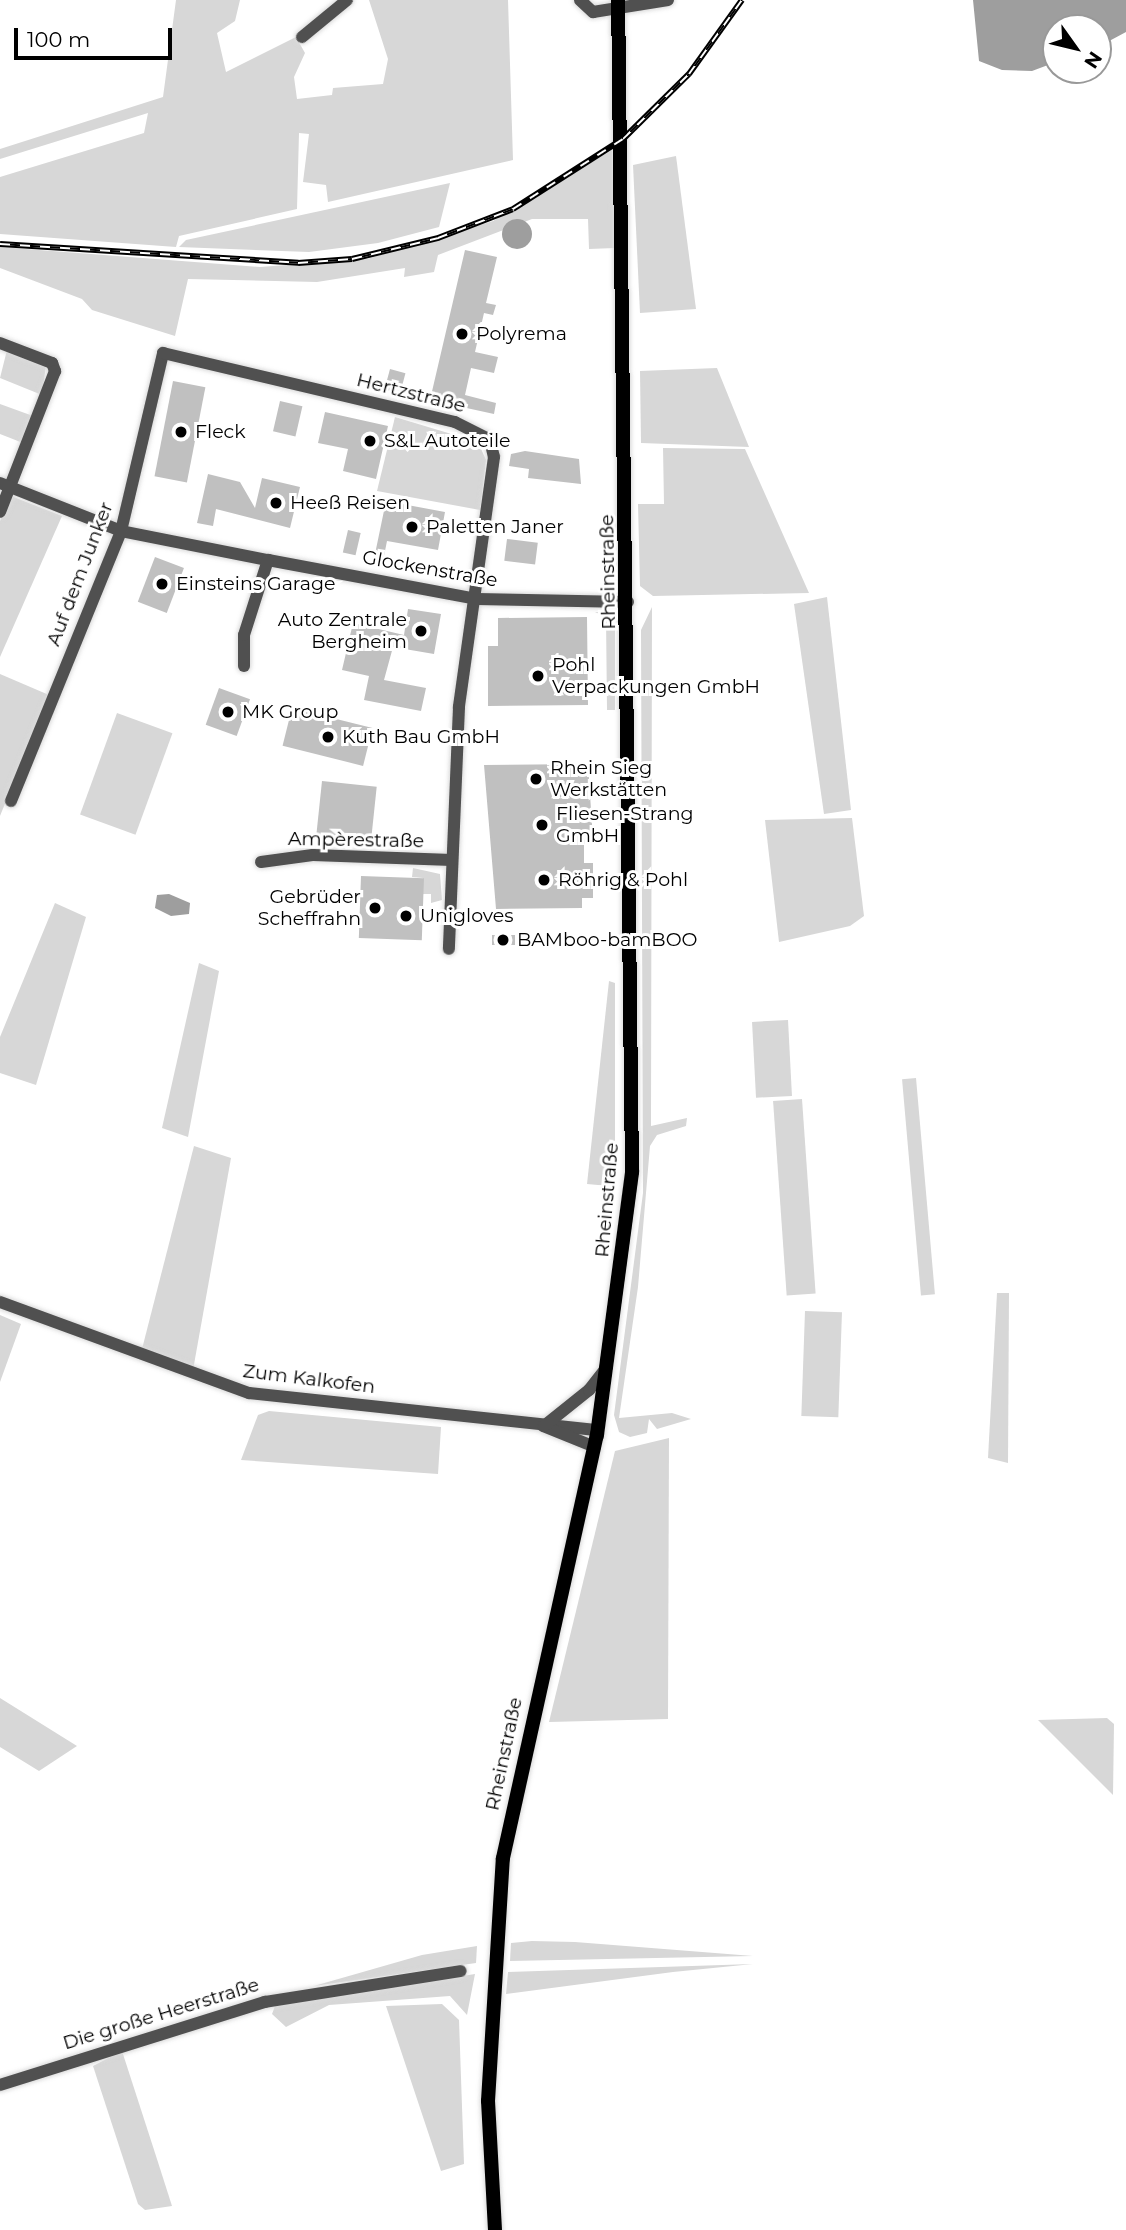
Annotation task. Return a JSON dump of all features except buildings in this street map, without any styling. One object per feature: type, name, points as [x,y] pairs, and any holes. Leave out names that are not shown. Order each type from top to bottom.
[{"type":"main road","name":"Rheinstraße","points":[[495,2230],[489,2076],[503,1858],[595,1447],[609,1364],[632,1172],[623,160],[618,4]]},
{"type":"street","points":[[302,37],[347,0]]},
{"type":"street","points":[[580,0],[593,12],[618,4],[668,0]]},
{"type":"street","points":[[0,343],[52,363],[55,371],[6,485],[0,512]]},
{"type":"street","name":"Auf dem Junker","points":[[11,801],[121,531],[163,353]]},
{"type":"street","name":"Hertzstraße","points":[[163,353],[455,422],[485,436],[494,457],[477,599]]},
{"type":"street","name":"Glockenstraße","points":[[6,485],[121,531],[268,560],[477,599],[628,602]]},
{"type":"street","points":[[244,666],[244,635],[268,560]]},
{"type":"street","name":"Ampèrestraße","points":[[449,949],[459,707],[477,599]]},
{"type":"street","name":"Ampèrestraße","points":[[261,862],[313,855],[452,860]]},
{"type":"street","name":"Zum Kalkofen","points":[[0,1303],[249,1393],[598,1430]]},
{"type":"street","points":[[543,1426],[589,1391],[609,1364]]},
{"type":"street","name":"Zum Kalkofen","points":[[543,1426],[595,1447]]},
{"type":"street","name":"Die große Heerstraße","points":[[0,2084],[265,2001],[461,1971]]},
{"type":"shaded area","points":[[176,0],[240,0],[235,21],[217,33],[226,72],[296,37],[305,53],[294,77],[297,99],[332,95],[333,88],[383,84],[388,59],[369,0],[508,0],[513,160],[328,202],[326,185],[303,182],[309,134],[299,133],[297,209],[179,236],[176,247],[0,234],[0,177],[144,133],[148,113],[0,159],[0,149],[163,97]]},
{"type":"shaded area","points":[[973,0],[1126,0],[1126,32],[1112,40],[1112,14],[1042,14],[1042,67],[1032,71],[1002,70],[979,61]]},
{"type":"shaded area","points":[[612,150],[615,248],[589,249],[588,219],[532,219],[438,255],[434,272],[404,277],[405,268],[317,282],[188,279],[175,336],[92,310],[82,299],[0,268],[0,247],[260,267],[367,259],[493,221]]},
{"type":"shaded area","points":[[676,156],[696,309],[640,313],[633,165]]},
{"type":"shaded area","points":[[450,183],[439,227],[378,243],[309,252],[179,247],[186,240]]},
{"type":"shaded area","points":[[517,219],[528,223],[532,234],[528,245],[517,249],[506,245],[502,234],[506,223]]},
{"type":"shaded area","points":[[7,350],[46,365],[42,395],[0,378]]},
{"type":"shaded area","points":[[717,368],[749,447],[641,443],[640,371]]},
{"type":"shaded area","points":[[0,404],[33,416],[23,443],[0,434]]},
{"type":"shaded area","points":[[395,417],[478,442],[486,460],[480,510],[377,491]]},
{"type":"shaded area","points":[[663,448],[745,449],[809,593],[653,596],[640,586],[638,504],[664,504]]},
{"type":"shaded area","points":[[11,496],[62,516],[0,657],[0,521]]},
{"type":"shaded area","points":[[827,597],[851,810],[824,814],[794,604]]},
{"type":"shaded area","points":[[652,607],[651,1126],[687,1118],[686,1126],[657,1135],[650,1146],[638,1287],[619,1418],[672,1413],[691,1419],[657,1429],[649,1419],[647,1433],[630,1437],[619,1432],[614,1415],[643,1193],[641,630]]},
{"type":"shaded area","points":[[595,612],[608,612],[615,628],[615,710],[607,710],[606,617]]},
{"type":"shaded area","points":[[0,674],[49,695],[0,816]]},
{"type":"shaded area","points":[[117,713],[172,733],[136,835],[80,814]]},
{"type":"shaded area","points":[[852,818],[864,916],[850,926],[779,942],[765,820]]},
{"type":"shaded area","points":[[413,868],[440,874],[442,900],[431,903],[431,894],[423,894],[423,878],[412,877]]},
{"type":"shaded area","points":[[169,894],[190,903],[189,914],[171,916],[155,908],[157,895]]},
{"type":"shaded area","points":[[55,903],[86,917],[36,1085],[0,1073],[0,1037]]},
{"type":"shaded area","points":[[199,963],[219,971],[188,1137],[162,1128]]},
{"type":"shaded area","points":[[609,981],[615,983],[615,1169],[609,1186],[587,1184]]},
{"type":"shaded area","points":[[788,1020],[792,1096],[756,1098],[752,1022]]},
{"type":"shaded area","points":[[916,1078],[935,1294],[921,1295],[902,1079]]},
{"type":"shaded area","points":[[802,1099],[816,1294],[787,1296],[773,1101]]},
{"type":"shaded area","points":[[194,1146],[231,1158],[193,1370],[142,1349]]},
{"type":"shaded area","points":[[997,1293],[1009,1293],[1008,1463],[988,1458]]},
{"type":"shaded area","points":[[805,1311],[842,1312],[838,1417],[801,1416]]},
{"type":"shaded area","points":[[0,1315],[21,1324],[0,1382]]},
{"type":"shaded area","points":[[269,1411],[441,1427],[438,1474],[241,1460],[258,1415]]},
{"type":"shaded area","points":[[669,1438],[668,1719],[549,1722],[615,1451]]},
{"type":"shaded area","points":[[0,1698],[77,1746],[39,1771],[0,1747]]},
{"type":"shaded area","points":[[1107,1718],[1114,1724],[1113,1795],[1038,1720]]},
{"type":"shaded area","points":[[532,1941],[753,1956],[510,1961],[511,1943]]},
{"type":"shaded area","points":[[477,1946],[476,1963],[314,1986],[422,1955]]},
{"type":"shaded area","points":[[753,1964],[673,1972],[506,1994],[508,1972]]},
{"type":"shaded area","points":[[475,1974],[467,2015],[450,1996],[329,2005],[286,2027],[272,2014],[275,2006]]},
{"type":"shaded area","points":[[442,2004],[459,2020],[464,2164],[441,2171],[386,2006]]},
{"type":"shaded area","points":[[122,2051],[172,2206],[145,2210],[138,2204],[93,2066]]},
{"type":"railway","points":[[0,244],[298,263],[352,259],[438,238],[513,209],[623,139],[689,74],[742,0]]},
{"type":"place","name":"Polyrema","points":[[462,334]]},
{"type":"place","name":"Fleck","points":[[181,432]]},
{"type":"place","name":"S&L Autoteile","points":[[370,441]]},
{"type":"place","name":"Heeß Reisen","points":[[276,503]]},
{"type":"place","name":"Paletten Janer","points":[[412,527]]},
{"type":"place","name":"Einsteins Garage","points":[[162,584]]},
{"type":"place","name":"Auto Zentrale Bergheim","points":[[421,631]]},
{"type":"place","name":"Pohl Verpackungen GmbH","points":[[538,676]]},
{"type":"place","name":"MK Group","points":[[228,712]]},
{"type":"place","name":"Kuth Bau GmbH","points":[[328,737]]},
{"type":"place","name":"Rhein Sieg Werkstätten","points":[[536,779]]},
{"type":"place","name":"Fliesen-Strang GmbH","points":[[542,825]]},
{"type":"place","name":"Röhrig & Pohl","points":[[544,880]]},
{"type":"place","name":"Gebrüder Scheffrahn","points":[[375,908]]},
{"type":"place","name":"Unigloves","points":[[406,916]]},
{"type":"place","name":"BAMboo-bamBOO","points":[[503,940]]}]
